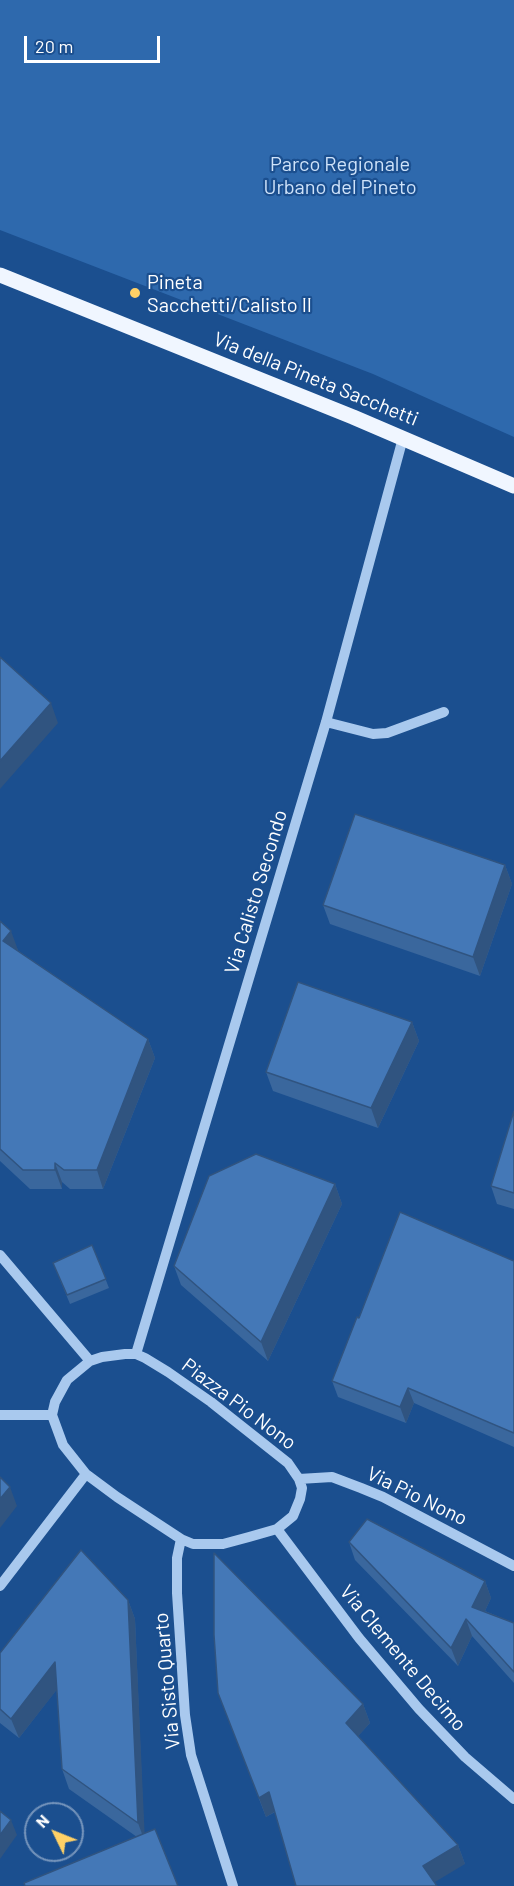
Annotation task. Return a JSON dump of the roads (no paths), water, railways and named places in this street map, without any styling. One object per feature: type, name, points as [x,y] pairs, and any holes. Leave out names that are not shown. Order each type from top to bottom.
[{"type":"main road","name":"Via della Pineta Sacchetti","points":[[0,275],[403,438],[514,486]]},
{"type":"street","name":"Via Calisto Secondo","points":[[136,1354],[326,722],[403,438]]},
{"type":"street","points":[[326,722],[374,735],[387,733],[444,712]]},
{"type":"street","points":[[0,1256],[90,1361]]},
{"type":"street","points":[[136,1354],[114,1355],[90,1361],[67,1380],[55,1402],[52,1415],[68,1453],[86,1474],[181,1539],[204,1545],[223,1544],[277,1529]]},
{"type":"street","name":"Piazza Pio Nono","points":[[136,1354],[161,1368],[220,1409],[288,1463],[302,1488],[293,1515],[277,1529]]},
{"type":"street","points":[[0,1414],[52,1415]]},
{"type":"street","points":[[0,1586],[86,1474]]},
{"type":"street","name":"Via Pio Nono","points":[[298,1479],[332,1477],[361,1488],[383,1497],[514,1566]]},
{"type":"street","name":"Via Clemente Decimo","points":[[277,1529],[359,1638],[419,1709],[465,1757],[514,1799]]},
{"type":"street","name":"Via Sisto Quarto","points":[[181,1539],[177,1558],[177,1593],[189,1745],[232,1886]]},
{"type":"place","name":"Pineta Sacchetti/Calisto II","points":[[135,293]]},
{"type":"park label","name":"Parco Regionale Urbano del Pineto","points":[[340,176]]}]
